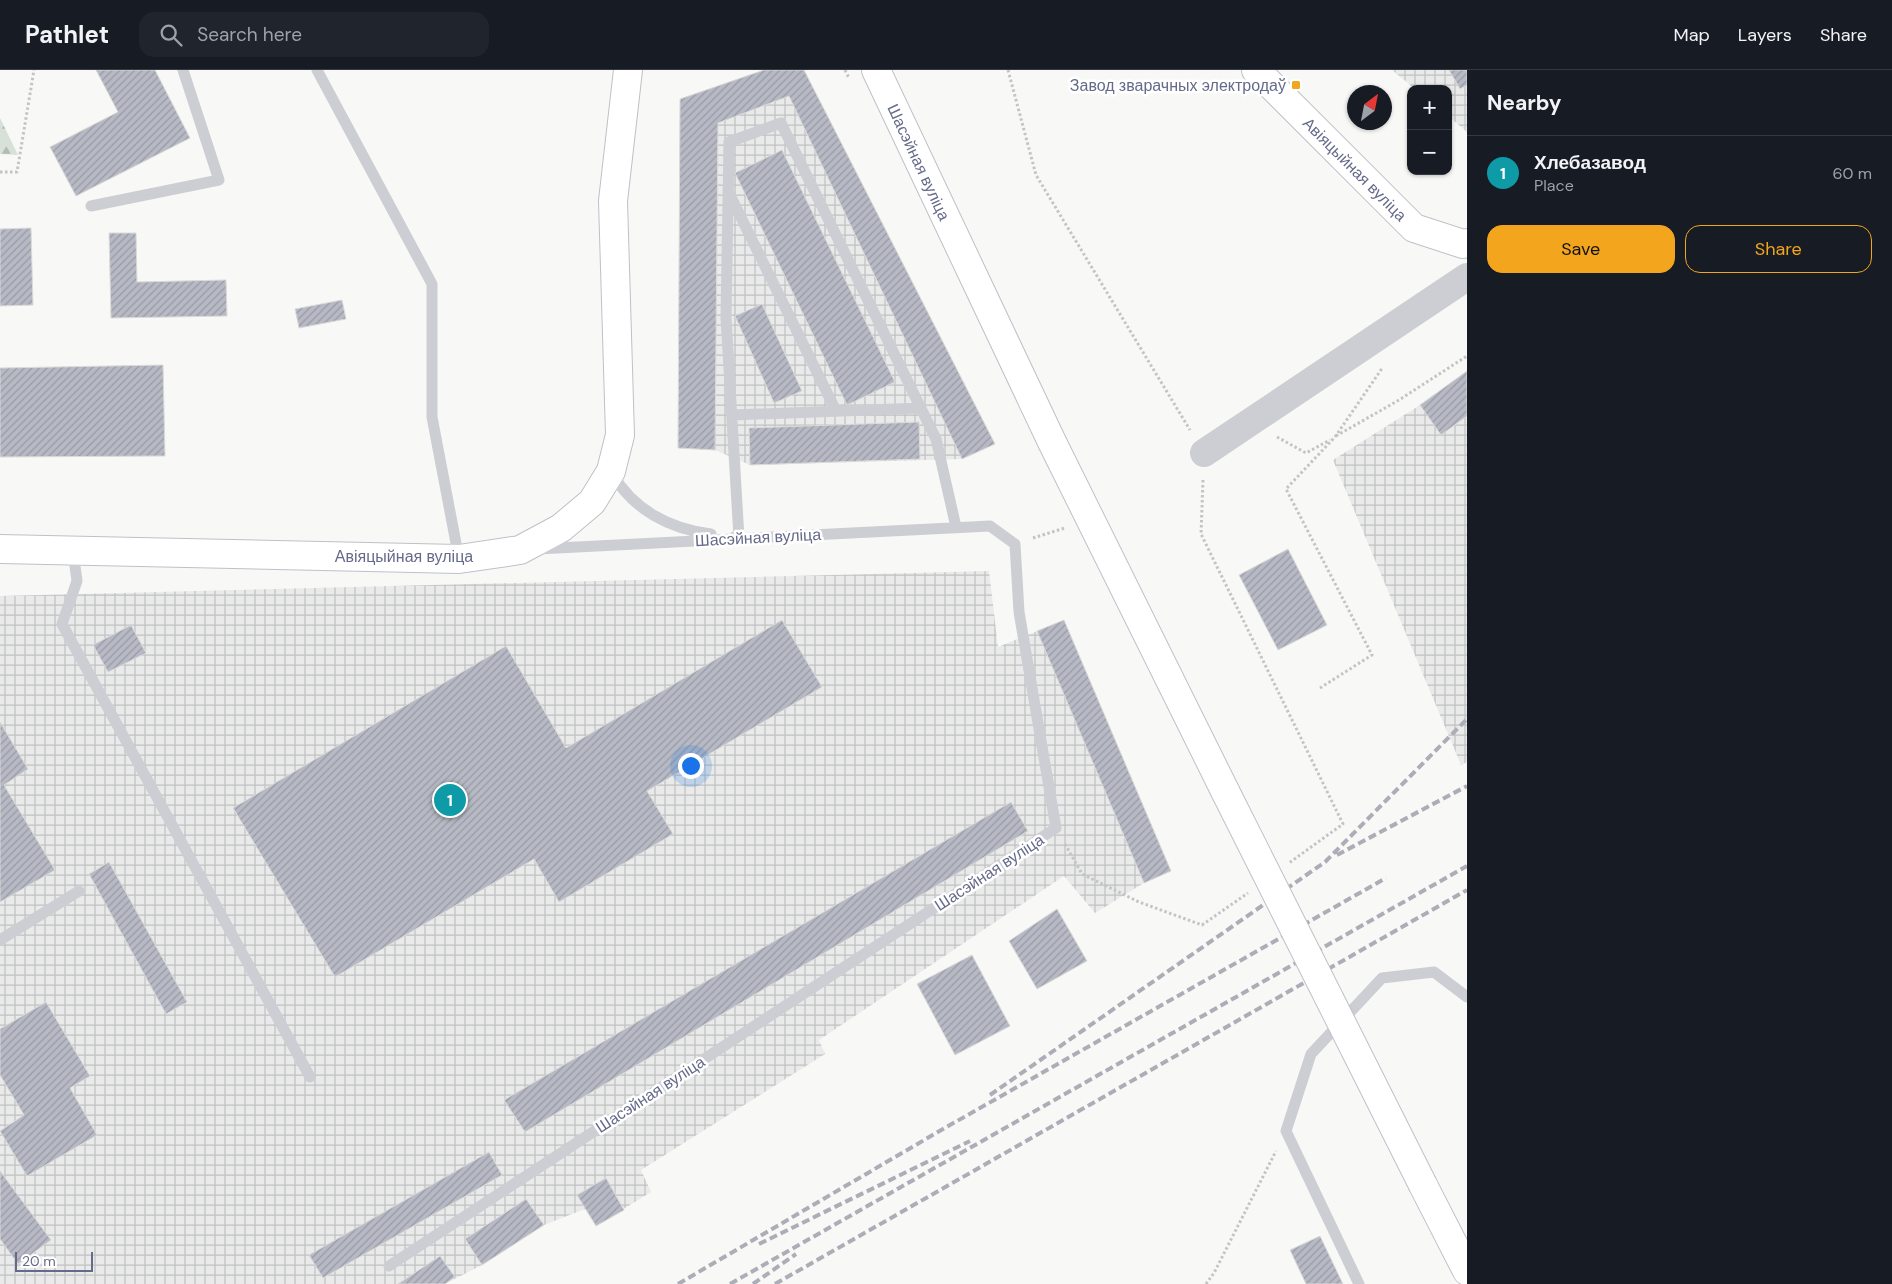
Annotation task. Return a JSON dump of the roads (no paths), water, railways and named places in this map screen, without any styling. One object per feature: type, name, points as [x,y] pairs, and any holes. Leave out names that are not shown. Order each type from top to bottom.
[{"type":"main road","name":"Авіяцыйная вуліца","points":[[0,549],[73,549],[459,559],[520,550],[560,528],[592,502],[611,471],[620,435],[612,201],[628,70]]},
{"type":"main road","name":"Шасэйная вуліца","points":[[876,70],[1052,442],[1226,793],[1467,1271]]},
{"type":"main road","name":"Авіяцыйная вуліца","points":[[1256,70],[1414,228],[1463,244],[1467,243]]},
{"type":"street","points":[[1204,453],[1467,277]]},
{"type":"lane","points":[[91,206],[219,180],[183,70]]},
{"type":"lane","points":[[317,70],[432,284],[432,417],[459,559]]},
{"type":"lane","points":[[611,471],[620,487],[660,520],[689,532],[739,538],[726,318],[729,142],[781,123],[936,439],[956,527]]},
{"type":"lane","points":[[728,190],[836,411]]},
{"type":"lane","points":[[732,415],[921,408]]},
{"type":"lane","name":"Шасэйная вуліца","points":[[389,1266],[1056,828],[1019,612],[1015,544],[990,526],[520,550]]},
{"type":"lane","points":[[73,549],[77,582],[62,624],[310,1077]]},
{"type":"lane","points":[[0,940],[79,891]]},
{"type":"lane","points":[[1360,1284],[1286,1131],[1311,1054],[1382,978],[1434,972],[1467,997]]},
{"type":"railway","points":[[990,1095],[1325,862],[1467,719]]},
{"type":"railway","points":[[1337,855],[1467,786]]},
{"type":"railway","points":[[730,1284],[1467,866]]},
{"type":"railway","points":[[678,1284],[943,1129],[1386,878]]},
{"type":"railway","points":[[775,1284],[1467,890]]},
{"type":"railway","points":[[759,1244],[970,1141]]},
{"type":"railway","points":[[753,1284],[796,1254]]},
{"type":"place","name":"Завод зварачных электродаў","points":[[1296,85]]},
{"type":"place","name":"Хлебазавод","points":[[450,800]]}]
